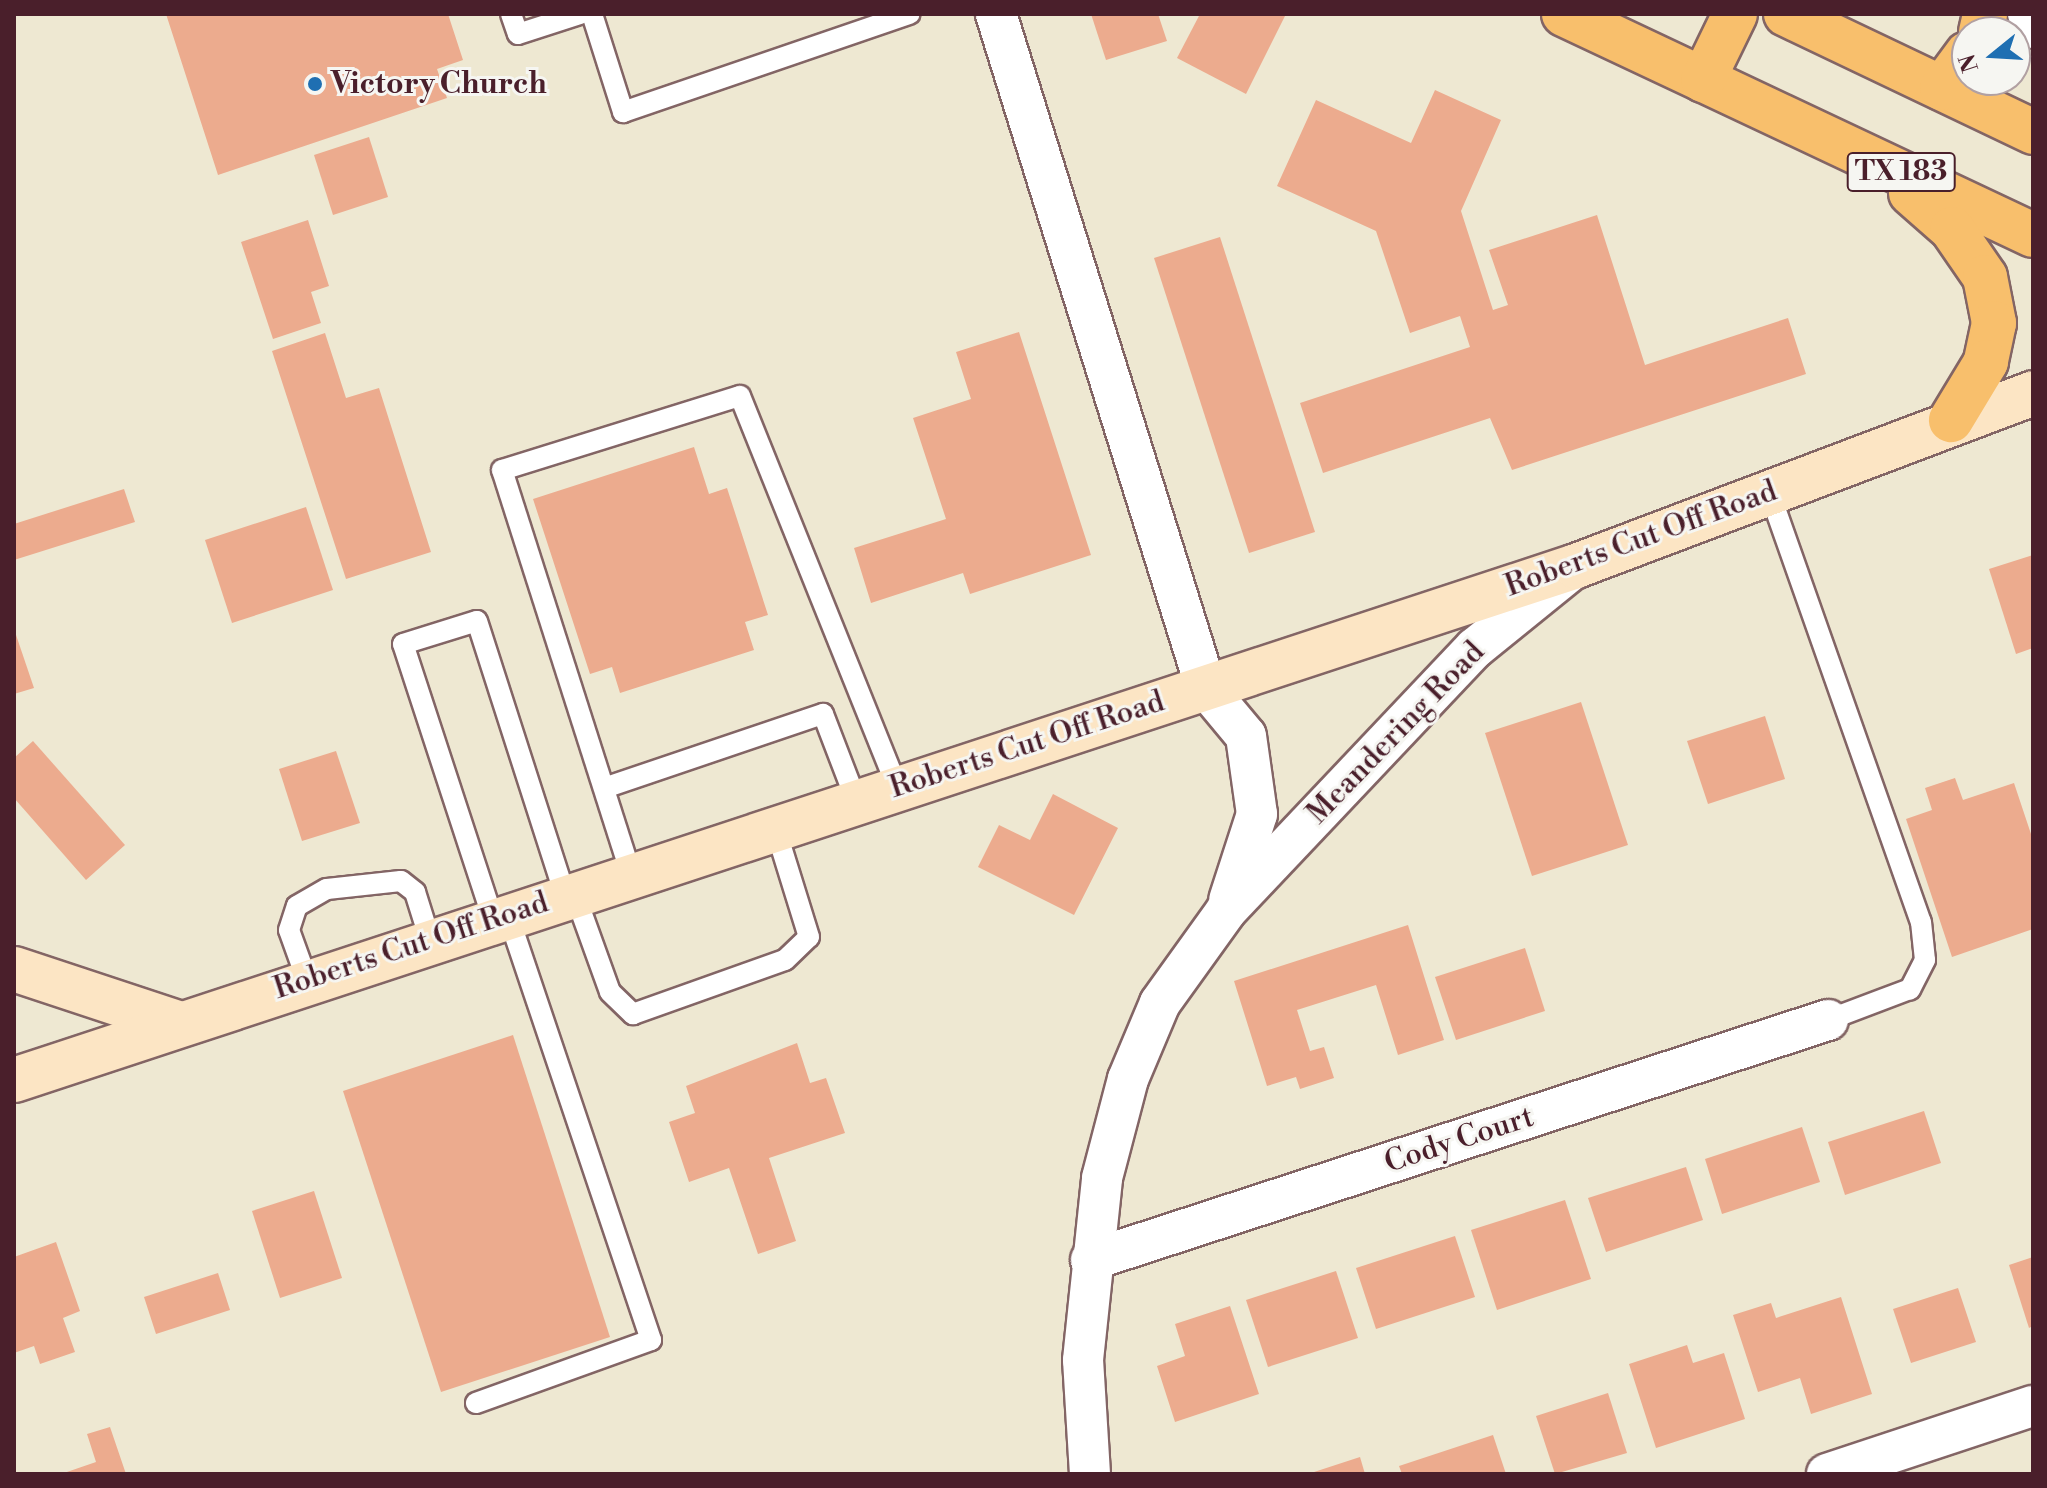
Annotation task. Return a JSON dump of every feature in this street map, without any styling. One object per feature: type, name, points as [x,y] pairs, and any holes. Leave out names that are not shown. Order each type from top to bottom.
[{"type":"main road","name":"TX 183","points":[[1564,14],[2033,235]]},
{"type":"main road","points":[[1703,80],[1735,14]]},
{"type":"main road","points":[[1786,14],[1951,70]]},
{"type":"main road","points":[[1986,96],[2033,132]]},
{"type":"main road","points":[[1867,155],[1952,229],[1985,277],[1994,323],[1986,362],[1951,420]]},
{"type":"street","points":[[996,14],[1206,688]]},
{"type":"street","points":[[2028,14],[2033,28]]},
{"type":"street","name":"Roberts Cut Off Road","points":[[14,1080],[307,980],[1576,566],[1951,420],[2033,393]]},
{"type":"street","name":"Meandering Road","points":[[1090,1474],[1083,1360],[1091,1260],[1102,1178],[1128,1079],[1160,1003],[1226,911],[1475,648],[1576,566]]},
{"type":"street","name":"Meandering Road","points":[[1206,688],[1246,736],[1257,814],[1226,911]]},
{"type":"street","points":[[14,969],[177,1023]]},
{"type":"street","name":"Cody Court","points":[[1091,1260],[1828,1020]]},
{"type":"street","points":[[1827,1474],[2033,1406]]},
{"type":"lane","points":[[511,14],[518,34],[580,14]]},
{"type":"lane","points":[[592,14],[623,112],[910,14]]},
{"type":"lane","points":[[631,874],[607,787],[502,470],[740,396],[897,787]]},
{"type":"lane","points":[[1769,491],[1921,922],[1925,960],[1910,989],[1828,1020]]},
{"type":"lane","points":[[476,1403],[651,1340],[403,644],[477,621],[569,894],[610,992],[633,1014],[785,960],[809,937],[775,827]]},
{"type":"lane","points":[[607,787],[823,714],[856,800]]},
{"type":"lane","points":[[307,980],[289,930],[297,906],[327,889],[401,881],[415,892],[430,940]]},
{"type":"building","name":"Victory Church","points":[[166,14],[448,14],[463,60],[437,69],[447,98],[218,175]]},
{"type":"building","points":[[1091,14],[1158,14],[1167,41],[1106,60]]},
{"type":"building","points":[[1200,14],[1286,14],[1246,94],[1177,58]]},
{"type":"building","points":[[1435,90],[1501,120],[1461,211],[1493,310],[1508,305],[1489,250],[1597,215],[1645,365],[1788,318],[1806,374],[1512,470],[1490,418],[1323,473],[1300,403],[1470,347],[1460,316],[1410,333],[1376,231],[1277,186],[1316,100],[1411,143]]},
{"type":"building","points":[[369,137],[388,197],[333,215],[314,155]]},
{"type":"building","points":[[308,220],[329,286],[311,292],[321,323],[273,339],[241,242]]},
{"type":"building","points":[[1220,237],[1315,532],[1249,553],[1154,258]]},
{"type":"building","points":[[1019,332],[1091,555],[970,594],[963,573],[871,603],[854,548],[946,519],[913,418],[971,399],[956,352]]},
{"type":"building","points":[[325,333],[346,398],[379,388],[431,552],[346,579],[272,351]]},
{"type":"building","points":[[694,447],[709,494],[727,488],[768,615],[745,622],[754,650],[620,693],[612,667],[590,674],[533,499]]},
{"type":"building","points":[[124,489],[135,522],[14,560],[14,524]]},
{"type":"building","points":[[306,507],[333,590],[232,623],[205,540]]},
{"type":"building","points":[[2033,555],[2033,648],[2016,654],[1989,569]]},
{"type":"building","points":[[14,629],[34,688],[14,694]]},
{"type":"building","points":[[1581,702],[1628,845],[1532,876],[1485,733]]},
{"type":"building","points":[[1765,716],[1785,779],[1708,804],[1687,741]]},
{"type":"building","points":[[33,741],[125,845],[86,880],[14,798],[14,758]]},
{"type":"building","points":[[336,751],[360,823],[302,841],[279,769]]},
{"type":"building","points":[[1955,778],[1963,800],[2014,783],[2033,840],[2033,929],[1952,957],[1906,819],[1932,810],[1925,788]]},
{"type":"building","points":[[1053,794],[1118,828],[1074,915],[978,867],[999,825],[1030,840]]},
{"type":"building","points":[[1408,925],[1444,1040],[1398,1055],[1376,985],[1297,1010],[1310,1051],[1324,1047],[1334,1078],[1300,1089],[1296,1077],[1267,1086],[1234,981]]},
{"type":"building","points":[[1525,948],[1545,1011],[1456,1040],[1435,977]]},
{"type":"building","points":[[513,1035],[610,1337],[441,1392],[343,1091]]},
{"type":"building","points":[[797,1043],[810,1083],[826,1078],[845,1133],[769,1158],[796,1241],[758,1254],[729,1168],[689,1182],[669,1122],[695,1113],[686,1086]]},
{"type":"building","points":[[1924,1111],[1941,1163],[1845,1195],[1828,1142]]},
{"type":"building","points":[[1802,1127],[1820,1182],[1722,1214],[1705,1159]]},
{"type":"building","points":[[1686,1167],[1703,1220],[1606,1252],[1588,1198]]},
{"type":"building","points":[[314,1191],[342,1278],[280,1298],[252,1211]]},
{"type":"building","points":[[1565,1200],[1591,1279],[1497,1310],[1471,1230]]},
{"type":"building","points":[[1455,1236],[1475,1297],[1376,1329],[1356,1268]]},
{"type":"building","points":[[56,1242],[80,1311],[63,1318],[75,1352],[40,1364],[34,1346],[14,1353],[14,1257]]},
{"type":"building","points":[[2033,1257],[2033,1326],[2029,1328],[2009,1265]]},
{"type":"building","points":[[1336,1271],[1358,1338],[1268,1367],[1246,1300]]},
{"type":"building","points":[[218,1273],[230,1310],[156,1334],[144,1297]]},
{"type":"building","points":[[1958,1288],[1976,1342],[1911,1363],[1893,1309]]},
{"type":"building","points":[[1841,1297],[1872,1394],[1811,1414],[1800,1378],[1758,1392],[1733,1315],[1771,1303],[1776,1318]]},
{"type":"building","points":[[1230,1306],[1259,1394],[1175,1422],[1157,1366],[1185,1356],[1175,1324]]},
{"type":"building","points":[[1687,1345],[1693,1363],[1724,1353],[1745,1419],[1656,1448],[1629,1364]]},
{"type":"building","points":[[1608,1393],[1627,1453],[1555,1474],[1536,1416]]},
{"type":"building","points":[[110,1427],[126,1474],[61,1474],[96,1462],[87,1434]]},
{"type":"building","points":[[1493,1435],[1506,1474],[1402,1474],[1399,1466]]},
{"type":"building","points":[[1360,1457],[1365,1474],[1311,1474],[1311,1473]]},
{"type":"place","name":"Victory Church","points":[[315,84]]}]
